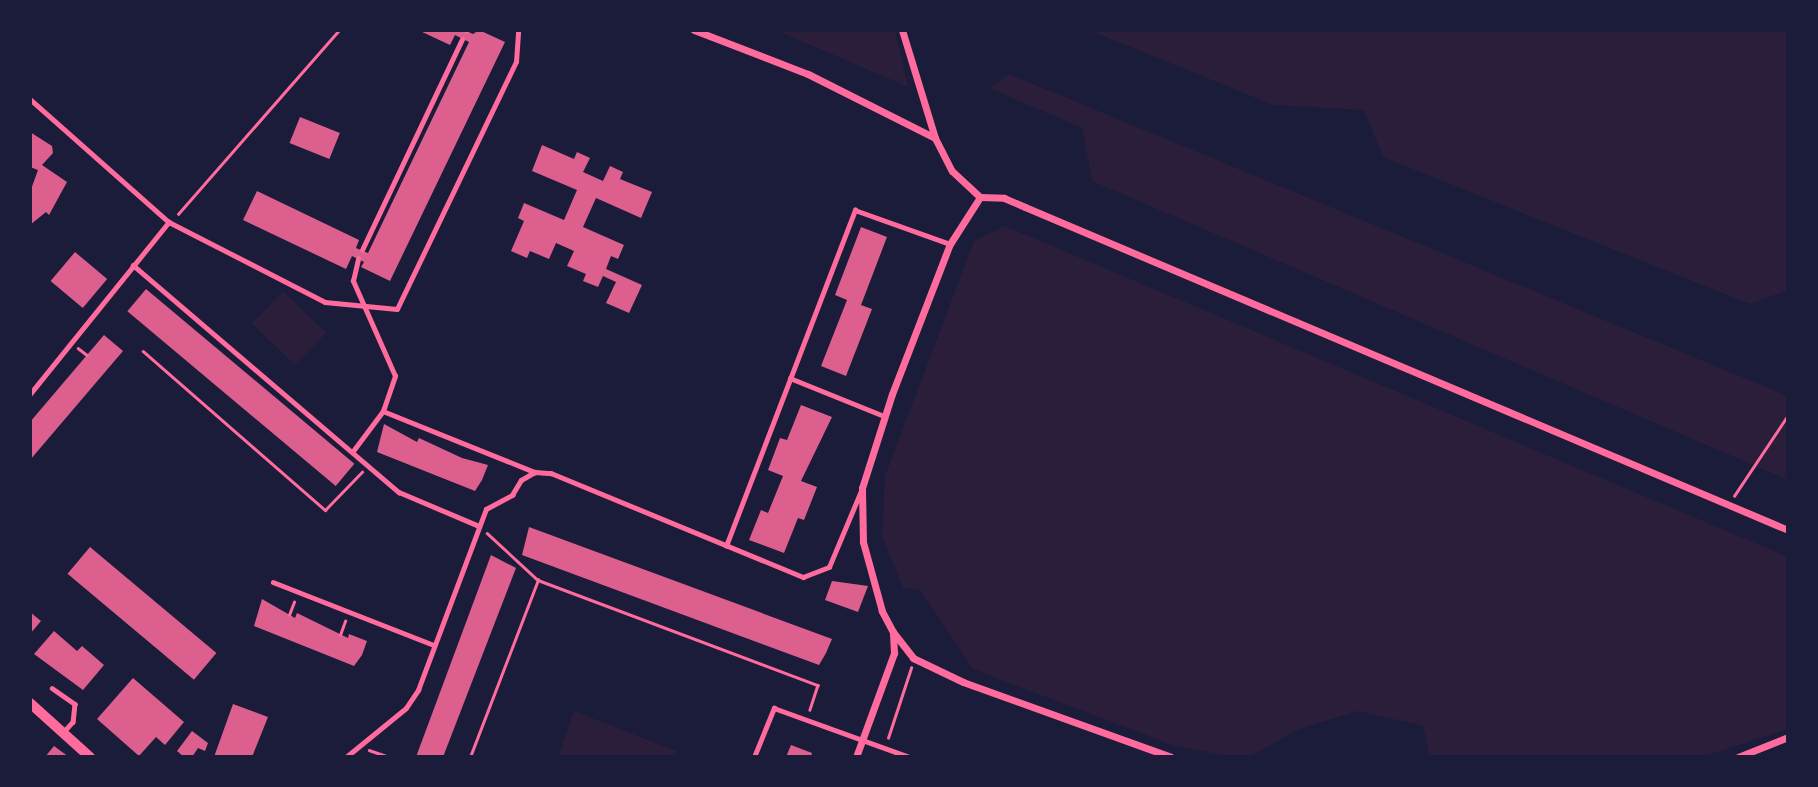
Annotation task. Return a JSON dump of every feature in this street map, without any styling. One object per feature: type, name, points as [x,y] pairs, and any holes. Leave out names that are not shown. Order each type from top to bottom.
[{"type":"street","points":[[694,30],[808,74],[935,138]]},
{"type":"street","points":[[902,30],[935,138],[952,172],[980,197],[1004,198],[1788,530]]},
{"type":"street","points":[[980,197],[950,244],[885,416],[862,488],[863,542],[882,611],[892,632],[913,658],[963,682],[1171,757]]},
{"type":"street","points":[[856,757],[892,670],[892,632]]},
{"type":"street","points":[[30,703],[90,757]]},
{"type":"street","points":[[1738,757],[1788,737]]},
{"type":"lane","points":[[30,99],[169,222],[325,302],[397,309],[516,62],[518,30]]},
{"type":"lane","points":[[362,250],[462,39]]},
{"type":"lane","points":[[726,546],[855,210],[950,244]]},
{"type":"lane","points":[[30,394],[169,222]]},
{"type":"lane","points":[[353,451],[383,411],[396,376],[353,281],[358,259]]},
{"type":"lane","points":[[133,265],[399,492],[479,526]]},
{"type":"lane","points":[[790,378],[885,416]]},
{"type":"lane","points":[[383,411],[535,472],[551,473],[803,577],[818,574],[829,566],[862,488]]},
{"type":"lane","points":[[346,757],[406,708],[434,645],[486,509],[512,495],[521,481],[535,472]]},
{"type":"lane","points":[[273,582],[434,645]]},
{"type":"lane","points":[[52,688],[75,704],[73,722],[63,732]]},
{"type":"lane","points":[[754,757],[774,708],[909,757]]},
{"type":"path","points":[[169,222],[196,197],[339,30]]},
{"type":"path","points":[[143,351],[325,510],[369,465]]},
{"type":"path","points":[[1728,504],[1788,415]]},
{"type":"path","points":[[479,526],[538,580],[818,685],[807,720]]},
{"type":"path","points":[[470,757],[538,580]]},
{"type":"path","points":[[289,615],[298,592]]},
{"type":"path","points":[[340,635],[348,612]]},
{"type":"path","points":[[884,748],[909,684],[913,658]]},
{"type":"path","points":[[360,746],[389,757]]},
{"type":"shaded area","points":[[776,30],[895,30],[908,87]]},
{"type":"shaded area","points":[[1089,30],[1788,30],[1788,290],[1750,304],[1383,157],[1364,110],[1273,105]]},
{"type":"shaded area","points":[[1009,74],[1788,396],[1788,480],[1092,181],[1082,128],[989,88]]},
{"type":"shaded area","points":[[1005,226],[1788,557],[1788,729],[1702,757],[1430,757],[1423,726],[1358,711],[1299,729],[1249,757],[1235,757],[1175,746],[973,669],[920,590],[903,587],[882,537],[885,476],[974,241]]},
{"type":"shaded area","points":[[283,291],[326,333],[295,365],[252,323]]},
{"type":"shaded area","points":[[574,711],[676,751],[674,757],[558,757]]},
{"type":"building","points":[[418,30],[464,30],[473,34],[479,30],[505,42],[390,281],[361,267],[364,262],[352,256],[346,269],[243,220],[257,191],[359,240],[356,248],[368,253],[469,42],[455,35],[450,45]]},
{"type":"building","points":[[300,117],[340,133],[329,159],[290,143]]},
{"type":"building","points":[[30,132],[52,146],[53,153],[42,165],[67,182],[49,215],[46,212],[30,225],[30,192],[38,170],[30,167]]},
{"type":"building","points":[[542,145],[574,159],[577,152],[590,158],[583,172],[603,181],[610,166],[623,172],[620,179],[652,192],[641,218],[596,198],[583,227],[624,245],[618,259],[611,256],[606,269],[642,285],[629,313],[606,303],[616,282],[603,276],[598,287],[583,281],[586,274],[567,266],[574,251],[556,243],[549,259],[530,251],[527,258],[511,251],[524,221],[518,218],[524,203],[564,220],[577,190],[532,171]]},
{"type":"building","points":[[861,227],[887,237],[861,305],[872,309],[846,376],[821,366],[847,300],[835,295]]},
{"type":"building","points":[[75,252],[107,279],[83,308],[51,281]]},
{"type":"building","points":[[146,289],[354,464],[336,486],[127,311]]},
{"type":"building","points":[[104,335],[123,351],[30,460],[30,422]]},
{"type":"building","points":[[801,405],[832,417],[801,481],[817,487],[804,520],[798,518],[784,553],[749,540],[761,510],[768,513],[783,476],[768,470],[780,438],[787,440]]},
{"type":"building","points":[[384,424],[417,442],[419,438],[462,458],[488,465],[475,491],[377,452]]},
{"type":"building","points":[[529,527],[832,639],[819,665],[522,555]]},
{"type":"building","points":[[90,547],[216,653],[194,680],[68,574]]},
{"type":"building","points":[[491,555],[516,568],[443,757],[416,757]]},
{"type":"building","points":[[832,581],[868,586],[858,612],[825,600]]},
{"type":"building","points":[[262,599],[295,618],[297,613],[348,638],[349,634],[367,641],[362,655],[354,666],[254,626]]},
{"type":"building","points":[[30,612],[41,621],[30,634]]},
{"type":"building","points":[[54,631],[77,651],[82,646],[104,665],[83,690],[34,654]]},
{"type":"building","points":[[133,678],[184,722],[165,745],[156,737],[139,756],[97,719]]},
{"type":"building","points":[[233,704],[268,717],[252,757],[214,757]]},
{"type":"building","points":[[192,731],[208,743],[205,751],[198,748],[192,757],[184,757],[177,751]]},
{"type":"building","points":[[791,745],[812,753],[811,757],[786,757]]},
{"type":"building","points":[[54,746],[69,757],[45,757]]}]
